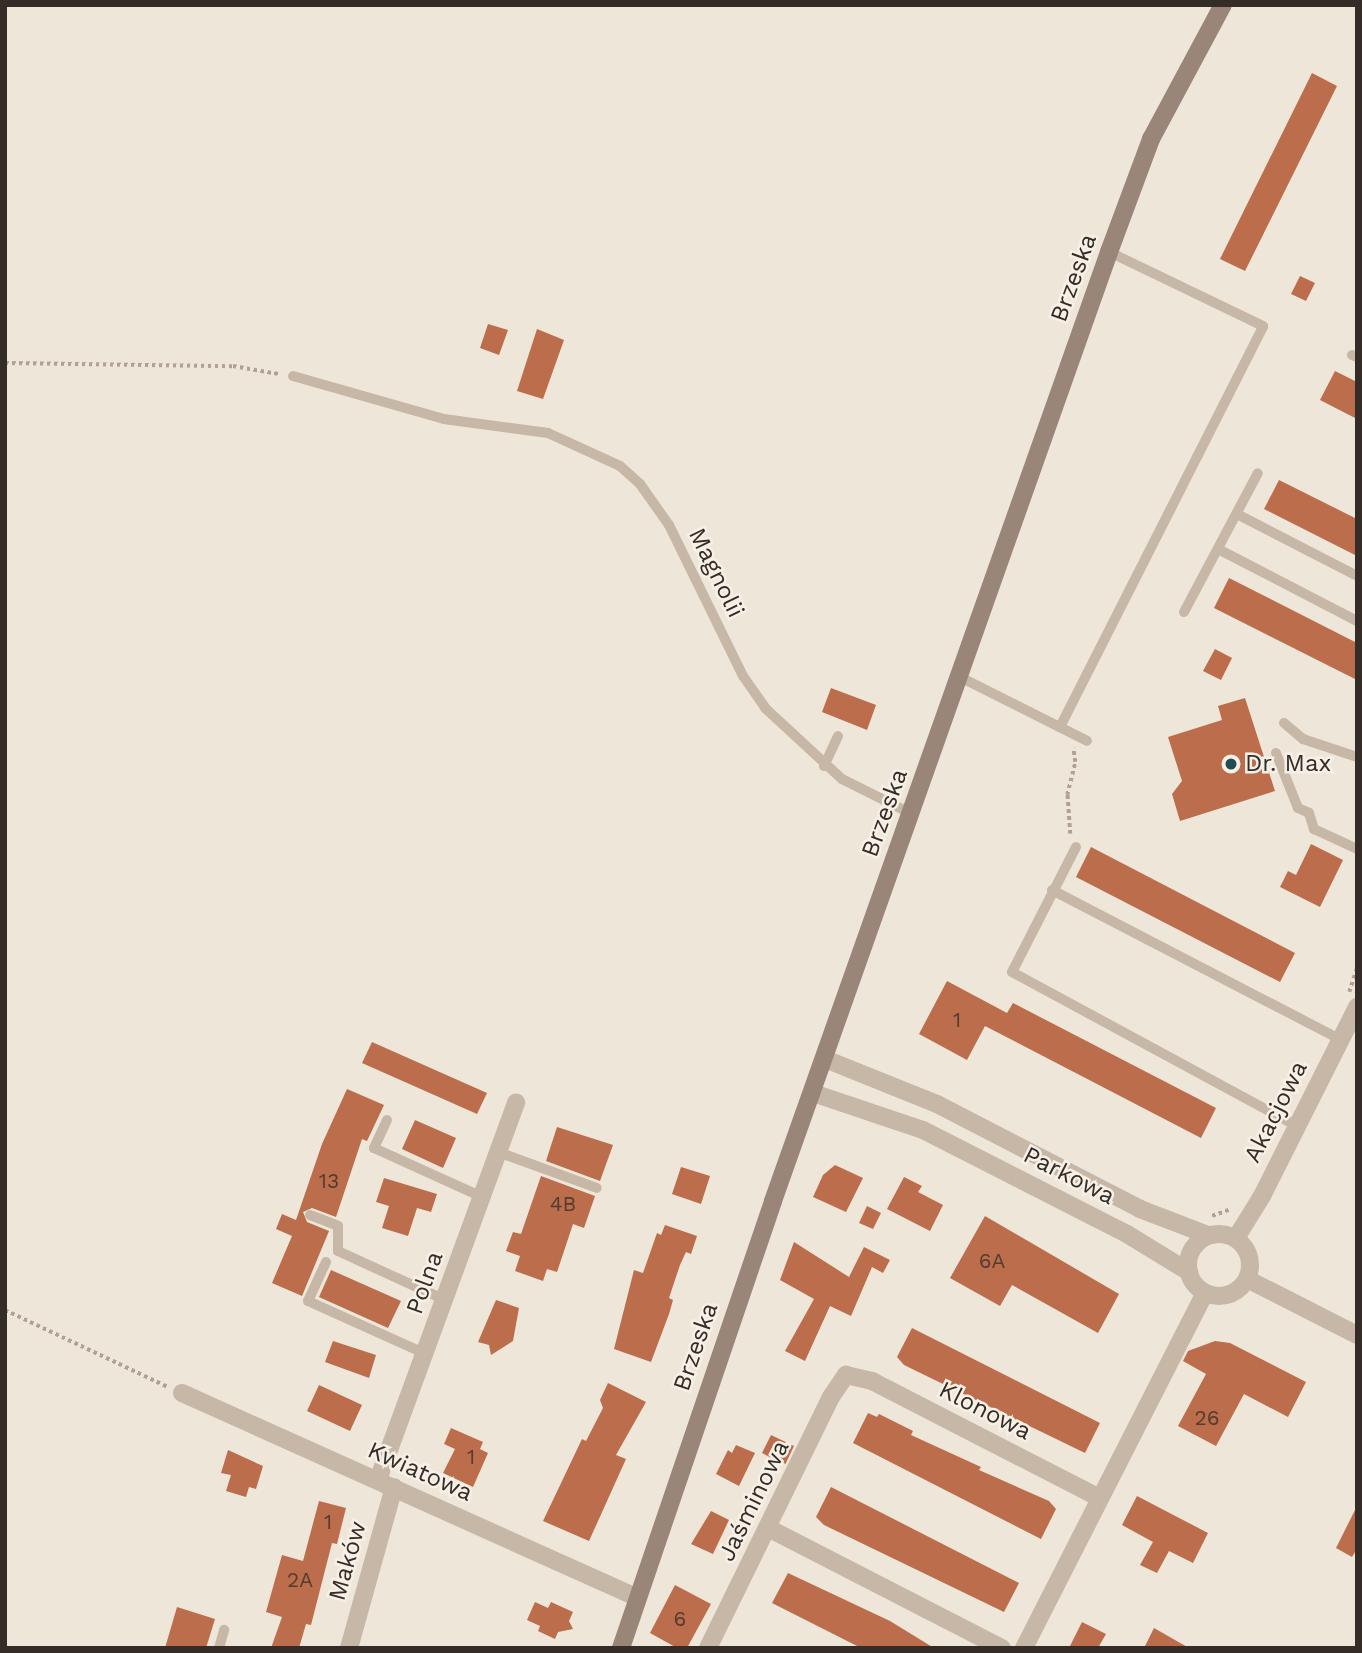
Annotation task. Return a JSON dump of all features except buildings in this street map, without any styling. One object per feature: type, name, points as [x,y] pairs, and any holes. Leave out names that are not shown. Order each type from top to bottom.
[{"type":"street","name":"Brzeska","points":[[621,1648],[636,1597],[1109,252],[1151,139],[1223,5]]},
{"type":"street","name":"Akacjowa","points":[[1236,1238],[1297,1126],[1340,1039],[1353,1002]]},
{"type":"street","name":"Parkowa","points":[[825,1059],[937,1104],[1087,1182],[1207,1226]]},
{"type":"street","name":"Parkowa","points":[[813,1093],[923,1130],[1074,1206],[1189,1272]]},
{"type":"street","name":"Polna","points":[[386,1483],[426,1354],[516,1102]]},
{"type":"street","points":[[923,1130],[937,1104]]},
{"type":"street","points":[[1074,1206],[1087,1182]]},
{"type":"street","points":[[1207,1226],[1236,1238],[1248,1252],[1247,1279],[1234,1293],[1205,1293],[1189,1272],[1189,1254],[1207,1226]]},
{"type":"street","points":[[1247,1279],[1357,1335]]},
{"type":"street","points":[[1024,1648],[1205,1293]]},
{"type":"street","name":"Klonowa","points":[[846,1376],[872,1381],[1100,1498]]},
{"type":"street","name":"Jaśminowa","points":[[708,1648],[770,1529],[831,1397],[846,1376]]},
{"type":"street","name":"Kwiatowa","points":[[182,1393],[636,1597]]},
{"type":"street","name":"Maków","points":[[349,1648],[386,1483]]},
{"type":"street","points":[[770,1529],[1002,1648]]},
{"type":"lane","points":[[1060,727],[1263,326],[1109,252]]},
{"type":"lane","name":"Magnolii","points":[[293,376],[444,419],[548,433],[599,453],[640,484],[669,525],[743,676],[765,708],[824,766],[866,794],[911,813]]},
{"type":"lane","points":[[1184,612],[1258,473]]},
{"type":"lane","points":[[1237,514],[1357,576]]},
{"type":"lane","points":[[1217,550],[1357,621]]},
{"type":"lane","points":[[960,677],[1087,740]]},
{"type":"lane","points":[[1284,723],[1303,739],[1357,757]]},
{"type":"lane","points":[[824,766],[838,737]]},
{"type":"lane","points":[[1276,753],[1298,808],[1309,813],[1314,829],[1357,849]]},
{"type":"lane","points":[[1076,847],[1012,972],[1297,1126]]},
{"type":"lane","points":[[1052,890],[1340,1039]]},
{"type":"lane","points":[[387,1121],[374,1148],[482,1197]]},
{"type":"lane","points":[[498,1152],[597,1188]]},
{"type":"lane","points":[[310,1215],[338,1226],[338,1251],[445,1300]]},
{"type":"lane","points":[[326,1262],[309,1301],[426,1354]]},
{"type":"lane","points":[[219,1648],[224,1630]]},
{"type":"path","points":[[5,363],[233,366],[293,376]]},
{"type":"path","points":[[1071,733],[1075,762],[1067,794],[1069,833],[1076,847]]},
{"type":"path","points":[[1353,1002],[1357,968]]},
{"type":"path","points":[[1207,1226],[1236,1206]]},
{"type":"path","points":[[5,1310],[182,1393]]},
{"type":"place","name":"Dr. Max","points":[[1231,764]]}]
